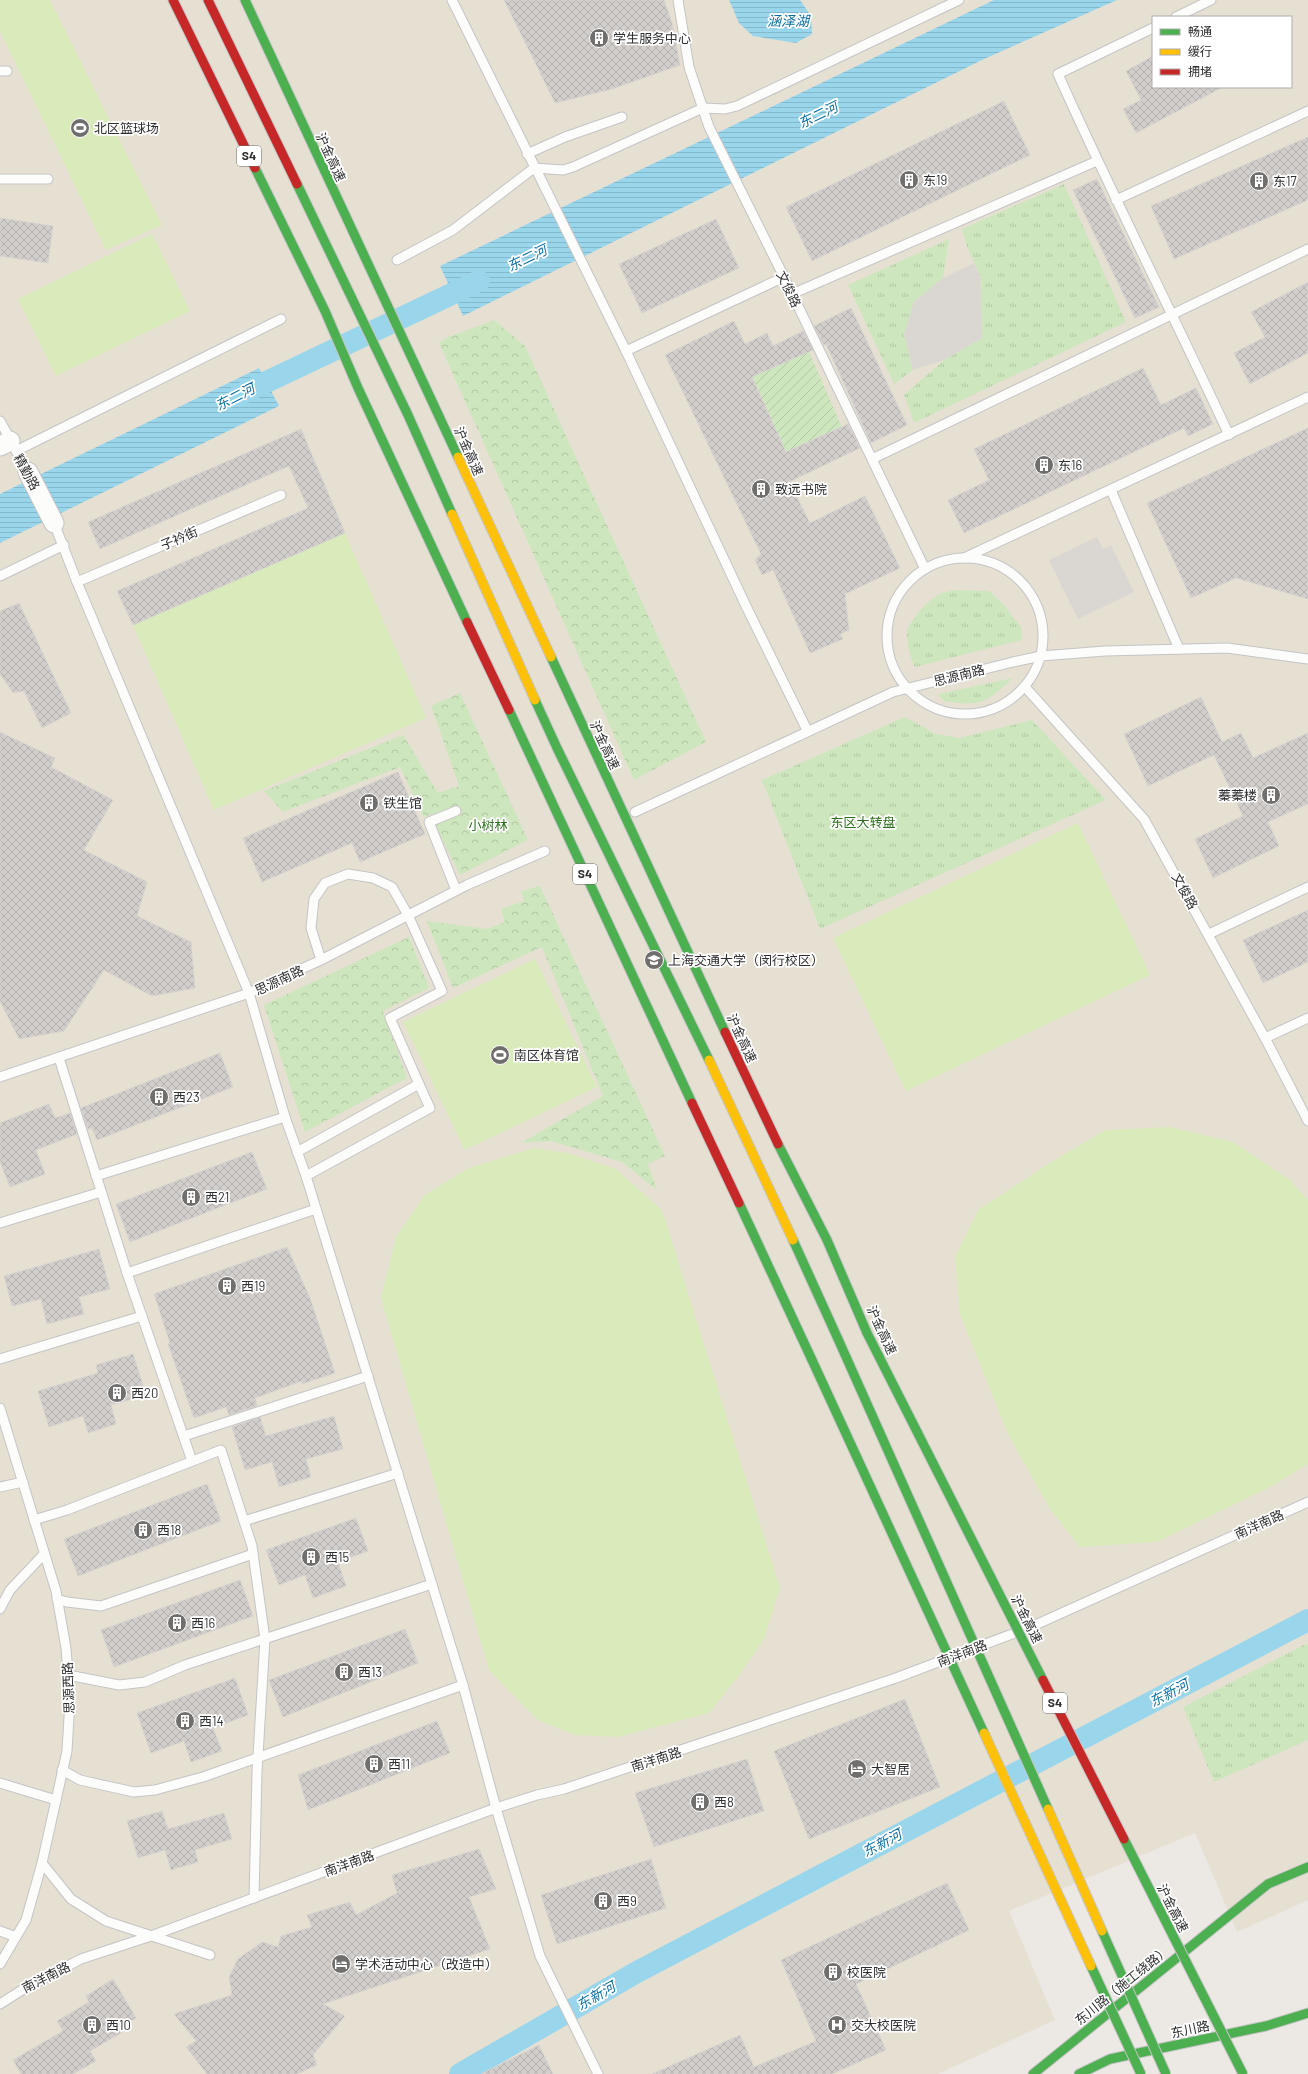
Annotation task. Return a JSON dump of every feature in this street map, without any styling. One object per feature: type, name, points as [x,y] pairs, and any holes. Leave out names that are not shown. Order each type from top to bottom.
[{"type":"main road","name":"S4","points":[[172,0],[325,311],[358,388],[812,1360],[1141,2074]]},
{"type":"main road","name":"S4","points":[[208,0],[408,415],[557,748],[741,1126],[838,1339],[1166,2074]]},
{"type":"main road","name":"沪金高速","points":[[245,0],[767,1123],[827,1240],[867,1333],[1243,2074]]},
{"type":"main road","name":"东川路（施工绕路）","points":[[1033,2074],[1268,1884],[1308,1867]]},
{"type":"main road","name":"东川路","points":[[1079,2074],[1110,2059],[1266,2026],[1308,2013]]},
{"type":"street","name":"精勤路","points":[[28,472],[54,522]]},
{"type":"lane","points":[[452,0],[626,351],[746,606],[807,730]]},
{"type":"lane","name":"文俊路","points":[[678,0],[689,67],[709,127],[784,277],[925,569]]},
{"type":"lane","points":[[397,260],[453,230],[534,168],[563,170],[573,167],[703,108],[720,109],[737,106],[959,0]]},
{"type":"lane","points":[[1178,16],[1211,0]]},
{"type":"lane","points":[[1152,28],[1058,74],[1097,161],[1173,314],[1229,435]]},
{"type":"lane","points":[[1116,200],[1308,111]]},
{"type":"lane","points":[[528,154],[565,137],[622,117]]},
{"type":"lane","points":[[792,294],[1097,161]]},
{"type":"lane","points":[[0,179],[48,179]]},
{"type":"lane","points":[[872,459],[1308,249]]},
{"type":"lane","points":[[626,351],[784,277]]},
{"type":"lane","points":[[9,446],[281,319]]},
{"type":"lane","points":[[964,558],[988,562],[1010,572],[1027,588],[1039,609],[1043,632],[1041,656],[1035,672],[1025,687],[1008,702],[988,711],[966,714],[944,712],[923,702],[906,688],[894,669],[887,647],[887,624],[894,602],[907,584],[925,569],[944,561],[964,558],[1308,397]]},
{"type":"lane","name":"精勤路","points":[[0,421],[9,446],[28,472]]},
{"type":"lane","points":[[1110,490],[1179,649]]},
{"type":"lane","name":"子衿街","points":[[77,582],[281,495]]},
{"type":"lane","points":[[54,522],[77,582],[249,994],[285,1117],[306,1176],[463,1685],[496,1808],[540,1956],[598,2074]]},
{"type":"lane","points":[[0,576],[64,545]]},
{"type":"lane","name":"思源南路","points":[[635,812],[807,730],[893,692],[1041,656],[1104,651],[1227,648],[1308,659]]},
{"type":"lane","name":"文俊路","points":[[1025,687],[1144,819],[1209,934],[1308,1121]]},
{"type":"lane","points":[[456,811],[429,822],[456,890]]},
{"type":"lane","name":"思源南路","points":[[0,1077],[249,994],[321,960],[456,890],[545,851]]},
{"type":"lane","points":[[306,1176],[430,1108],[390,1018],[442,991],[408,915],[392,887],[373,878],[348,874],[325,883],[314,899],[310,928],[321,960]]},
{"type":"lane","points":[[1209,934],[1308,887]]},
{"type":"lane","points":[[1265,1038],[1308,1018]]},
{"type":"lane","points":[[59,1058],[127,1273],[192,1461]]},
{"type":"lane","points":[[297,1152],[419,1084]]},
{"type":"lane","points":[[96,1176],[285,1117]]},
{"type":"lane","points":[[0,1223],[102,1192]]},
{"type":"lane","points":[[127,1273],[316,1209]]},
{"type":"lane","points":[[0,1360],[142,1316]]},
{"type":"lane","points":[[184,1436],[368,1376]]},
{"type":"lane","name":"思源西路","points":[[0,1408],[57,1599],[68,1675],[70,1700],[67,1751],[42,1862],[26,1920],[0,1964]]},
{"type":"lane","points":[[34,1520],[67,1510],[221,1450],[254,1554],[266,1639],[258,1757],[254,1898]]},
{"type":"lane","points":[[244,1521],[398,1473]]},
{"type":"lane","points":[[0,1487],[23,1482]]},
{"type":"lane","name":"南洋南路","points":[[0,2004],[22,1990],[81,1959],[151,1936],[496,1808],[537,1795],[564,1789],[896,1678],[1033,1626],[1308,1502]]},
{"type":"lane","points":[[0,1609],[10,1590],[44,1554]]},
{"type":"lane","points":[[57,1599],[67,1602],[101,1606],[254,1554]]},
{"type":"lane","points":[[68,1675],[119,1685],[145,1682],[184,1665],[432,1584]]},
{"type":"lane","points":[[62,1770],[80,1780],[134,1792],[155,1790],[202,1777],[463,1685]]},
{"type":"lane","points":[[0,1782],[56,1800]]},
{"type":"lane","points":[[42,1862],[71,1899],[106,1921],[210,1955]]},
{"type":"lane","points":[[0,1931],[16,1937]]},
{"type":"shaded area","name":"上海交通大学（闵行校区）","points":[[0,0],[1308,0],[1308,1900],[1237,1932],[1195,1833],[1009,1911],[1055,2020],[938,2074],[0,2074]]},
{"type":"shaded area","points":[[974,263],[980,276],[982,338],[944,360],[913,370],[904,334],[914,302],[943,278]]},
{"type":"shaded area","points":[[1097,537],[1103,549],[1111,545],[1134,592],[1078,619],[1049,560]]},
{"type":"green space","name":"北区篮球场","points":[[0,0],[50,0],[162,225],[106,250],[0,31]]},
{"type":"green space","points":[[1064,184],[1126,322],[914,423],[904,395],[944,360],[982,338],[980,276],[968,249],[962,229]]},
{"type":"green space","points":[[152,234],[190,311],[56,376],[18,299]]},
{"type":"green space","points":[[949,239],[943,278],[914,302],[904,334],[913,370],[894,384],[848,285]]},
{"type":"green space","points":[[494,320],[525,346],[706,742],[634,780],[439,343],[446,338]]},
{"type":"green space","points":[[809,352],[842,427],[786,452],[752,377]]},
{"type":"green space","points":[[345,533],[426,718],[214,810],[133,625]]},
{"type":"green space","points":[[953,590],[989,591],[1003,604],[1021,627],[1022,640],[915,667],[910,655],[908,642],[907,633],[910,624],[919,612],[934,598],[941,593]]},
{"type":"green space","points":[[1013,678],[989,698],[975,703],[956,703],[944,701],[938,694]]},
{"type":"green space","name":"小树林","points":[[460,693],[528,840],[460,875],[435,825],[460,812],[459,805],[424,817],[400,767],[283,812],[264,791],[403,735],[438,793],[459,786],[431,706]]},
{"type":"green space","name":"东区大转盘","points":[[905,717],[936,734],[960,738],[1032,720],[1106,800],[820,929],[762,780]]},
{"type":"green space","points":[[1078,823],[1150,975],[906,1091],[833,938]]},
{"type":"green space","points":[[540,886],[665,1156],[648,1164],[657,1190],[622,1162],[551,1141],[521,1143],[603,1096],[542,947],[453,988],[427,921],[488,929],[505,922],[501,909],[524,901],[521,891]]},
{"type":"green space","points":[[409,937],[429,988],[383,1011],[407,1078],[305,1132],[264,1005]]},
{"type":"green space","name":"南区体育馆","points":[[535,959],[597,1087],[465,1150],[403,1022]]},
{"type":"green space","points":[[1170,1127],[1233,1142],[1290,1180],[1308,1200],[1308,1464],[1274,1485],[1157,1542],[1080,1547],[1050,1509],[1008,1434],[960,1314],[955,1257],[978,1210],[1053,1161],[1106,1130]]},
{"type":"green space","points":[[534,1148],[568,1153],[616,1169],[662,1210],[780,1588],[764,1639],[738,1677],[709,1713],[618,1737],[575,1735],[538,1720],[489,1670],[381,1298],[396,1237],[425,1195],[469,1168]]},
{"type":"green space","points":[[1308,1643],[1308,1740],[1214,1782],[1183,1707]]},
{"type":"water","name":"涵泽湖","points":[[729,0],[800,0],[811,16],[812,34],[796,43],[753,36],[739,23]]},
{"type":"water","points":[[994,0],[1117,0],[984,59],[463,316],[440,266]]},
{"type":"water","points":[[259,368],[279,406],[0,543],[0,494]]},
{"type":"building","name":"学生服务中心","points":[[504,0],[664,0],[672,23],[680,65],[612,89],[555,103]]},
{"type":"building","points":[[1152,57],[1152,88],[1221,88],[1136,133],[1123,109],[1141,100],[1126,71]]},
{"type":"building","name":"东19","points":[[1004,101],[1030,155],[812,261],[786,207]]},
{"type":"building","name":"东17","points":[[1308,137],[1308,200],[1174,259],[1151,206]]},
{"type":"building","points":[[1097,179],[1159,307],[1135,318],[1073,190]]},
{"type":"building","points":[[0,218],[53,226],[48,263],[0,256]]},
{"type":"building","points":[[716,219],[739,268],[642,313],[619,264]]},
{"type":"building","points":[[1308,282],[1308,353],[1250,384],[1234,353],[1265,337],[1251,312]]},
{"type":"building","points":[[851,308],[907,425],[871,443],[826,344],[824,345],[814,326]]},
{"type":"building","name":"致远书院","points":[[734,321],[745,344],[767,333],[773,346],[803,331],[813,350],[752,377],[786,452],[848,424],[860,448],[789,482],[810,523],[865,496],[900,568],[845,594],[849,630],[840,634],[843,639],[810,653],[773,570],[762,575],[755,560],[761,554],[665,355]]},
{"type":"building","name":"东16","points":[[1143,368],[1161,405],[1196,388],[1213,424],[1188,436],[1184,428],[964,533],[948,500],[989,480],[974,449]]},
{"type":"building","points":[[1308,428],[1308,599],[1236,578],[1191,598],[1147,503]]},
{"type":"building","points":[[301,429],[345,533],[133,625],[117,591],[308,508],[289,466],[100,549],[88,522]]},
{"type":"building","points":[[19,603],[71,713],[42,728],[24,691],[13,693],[0,674],[0,611]]},
{"type":"building","name":"蓁蓁楼","points":[[1201,697],[1222,742],[1241,733],[1253,758],[1308,733],[1308,804],[1268,822],[1279,846],[1213,878],[1195,839],[1243,816],[1214,755],[1148,786],[1124,734]]},
{"type":"building","points":[[0,732],[55,758],[51,767],[113,800],[84,850],[147,882],[137,916],[191,942],[195,988],[152,996],[104,970],[64,1031],[19,1039],[0,1001]]},
{"type":"building","name":"铁生馆","points":[[398,772],[425,834],[360,862],[352,843],[262,882],[243,838]]},
{"type":"building","points":[[1308,910],[1308,962],[1263,983],[1243,940]]},
{"type":"building","name":"西23","points":[[220,1053],[233,1087],[97,1140],[92,1128],[88,1129],[81,1108]]},
{"type":"building","points":[[49,1104],[55,1118],[70,1113],[77,1134],[36,1150],[45,1174],[10,1187],[0,1162],[0,1123]]},
{"type":"building","name":"西21","points":[[252,1152],[267,1189],[130,1242],[116,1204]]},
{"type":"building","points":[[287,1247],[310,1298],[335,1373],[302,1384],[302,1381],[255,1398],[257,1406],[229,1415],[226,1407],[194,1418],[168,1344],[170,1343],[154,1294]]},
{"type":"building","points":[[99,1249],[110,1289],[79,1297],[84,1314],[47,1324],[41,1299],[12,1306],[4,1276]]},
{"type":"building","name":"西20","points":[[133,1354],[146,1395],[111,1405],[116,1424],[88,1433],[83,1416],[49,1427],[38,1391],[98,1373],[96,1365]]},
{"type":"building","points":[[334,1416],[343,1449],[306,1459],[311,1477],[279,1487],[272,1462],[245,1470],[232,1427],[260,1417],[266,1436]]},
{"type":"building","name":"西18","points":[[207,1484],[221,1521],[78,1576],[64,1539]]},
{"type":"building","name":"西15","points":[[356,1518],[368,1551],[338,1562],[346,1586],[313,1598],[305,1575],[279,1585],[266,1550]]},
{"type":"building","name":"西16","points":[[240,1580],[253,1616],[114,1667],[101,1630]]},
{"type":"building","name":"西13","points":[[405,1629],[418,1663],[283,1717],[269,1680]]},
{"type":"building","name":"西14","points":[[235,1678],[248,1715],[213,1728],[222,1751],[191,1762],[184,1741],[151,1753],[137,1713]]},
{"type":"building","name":"大智居","points":[[905,1699],[940,1787],[809,1839],[774,1751]]},
{"type":"building","name":"西11","points":[[437,1721],[450,1753],[308,1810],[298,1775]]},
{"type":"building","name":"西8","points":[[747,1759],[764,1811],[654,1847],[635,1793]]},
{"type":"building","points":[[162,1811],[168,1829],[224,1813],[232,1839],[195,1850],[198,1862],[171,1870],[165,1850],[138,1858],[127,1821]]},
{"type":"building","name":"学术活动中心（改造中）","points":[[479,1849],[496,1889],[469,1897],[490,1949],[323,2004],[345,2016],[313,2055],[317,2065],[297,2074],[207,2074],[186,2047],[196,2041],[174,2014],[232,1995],[229,1977],[238,1959],[262,1942],[278,1947],[281,1936],[312,1927],[307,1915],[350,1902],[356,1915],[397,1893],[392,1875]]},
{"type":"building","name":"西9","points":[[651,1859],[666,1908],[557,1944],[541,1895]]},
{"type":"building","name":"校医院","points":[[947,1883],[969,1930],[856,1984],[886,2050],[832,2074],[652,2074],[740,2035],[754,2067],[816,2041],[781,1960]]},
{"type":"building","name":"西10","points":[[113,1979],[136,2018],[118,2028],[121,2033],[90,2051],[96,2061],[73,2074],[21,2074],[13,2060],[63,2031],[57,2021],[89,2002],[86,1996]]},
{"type":"building","points":[[539,2045],[553,2074],[481,2074]]},
{"type":"waterway","name":"东二河","points":[[239,395],[479,281]]},
{"type":"waterway","name":"东新河","points":[[460,2074],[637,1972],[1308,1620]]},
{"type":"traffic: fast","points":[[245,0],[458,457]]},
{"type":"traffic: fast","points":[[255,168],[325,311],[358,388],[467,622]]},
{"type":"traffic: fast","points":[[297,184],[408,415],[452,514]]},
{"type":"traffic: fast","points":[[551,657],[725,1032]]},
{"type":"traffic: fast","points":[[535,700],[709,1060]]},
{"type":"traffic: fast","points":[[509,710],[692,1103]]},
{"type":"traffic: fast","points":[[778,1144],[827,1240],[867,1333]]},
{"type":"traffic: fast","points":[[739,1203],[812,1360]]},
{"type":"traffic: fast","points":[[793,1240],[838,1339]]},
{"type":"traffic: fast","points":[[867,1333],[1043,1680]]},
{"type":"traffic: fast","points":[[838,1339],[1048,1809]]},
{"type":"traffic: fast","points":[[812,1360],[984,1733]]},
{"type":"traffic: fast","points":[[1124,1839],[1243,2074]]},
{"type":"traffic: fast","points":[[1033,2074],[1268,1884],[1308,1867]]},
{"type":"traffic: fast","points":[[1102,1931],[1166,2074]]},
{"type":"traffic: fast","points":[[1091,1966],[1141,2074]]},
{"type":"traffic: fast","points":[[1079,2074],[1110,2059],[1266,2026],[1308,2013]]},
{"type":"traffic: slow","points":[[458,457],[551,657]]},
{"type":"traffic: slow","points":[[452,514],[535,700]]},
{"type":"traffic: slow","points":[[709,1060],[793,1240]]},
{"type":"traffic: slow","points":[[984,1733],[1091,1966]]},
{"type":"traffic: slow","points":[[1048,1809],[1102,1931]]},
{"type":"traffic: jam","points":[[173,0],[255,168]]},
{"type":"traffic: jam","points":[[208,0],[297,184]]},
{"type":"traffic: jam","points":[[467,622],[509,710]]},
{"type":"traffic: jam","points":[[725,1032],[778,1144]]},
{"type":"traffic: jam","points":[[692,1103],[739,1203]]},
{"type":"traffic: jam","points":[[1043,1680],[1124,1839]]},
{"type":"place","name":"学生服务中心","points":[[599,38]]},
{"type":"place","name":"北区篮球场","points":[[80,128]]},
{"type":"place","name":"东19","points":[[909,180]]},
{"type":"place","name":"东17","points":[[1259,181]]},
{"type":"place","name":"东16","points":[[1044,465]]},
{"type":"place","name":"致远书院","points":[[761,489]]},
{"type":"place","name":"蓁蓁楼","points":[[1271,795]]},
{"type":"place","name":"铁生馆","points":[[369,803]]},
{"type":"place","name":"上海交通大学（闵行校区）","points":[[654,960]]},
{"type":"place","name":"南区体育馆","points":[[500,1055]]},
{"type":"place","name":"西23","points":[[159,1097]]},
{"type":"place","name":"西21","points":[[191,1197]]},
{"type":"place","name":"西19","points":[[227,1286]]},
{"type":"place","name":"西20","points":[[117,1393]]},
{"type":"place","name":"西18","points":[[143,1530]]},
{"type":"place","name":"西15","points":[[311,1557]]},
{"type":"place","name":"西16","points":[[177,1623]]},
{"type":"place","name":"西13","points":[[344,1672]]},
{"type":"place","name":"西14","points":[[185,1721]]},
{"type":"place","name":"西11","points":[[374,1764]]},
{"type":"place","name":"大智居","points":[[857,1769]]},
{"type":"place","name":"西8","points":[[700,1802]]},
{"type":"place","name":"西9","points":[[603,1901]]},
{"type":"place","name":"学术活动中心（改造中）","points":[[341,1964]]},
{"type":"place","name":"校医院","points":[[833,1972]]},
{"type":"place","name":"西10","points":[[92,2025]]},
{"type":"place","name":"交大校医院","points":[[837,2025]]}]
